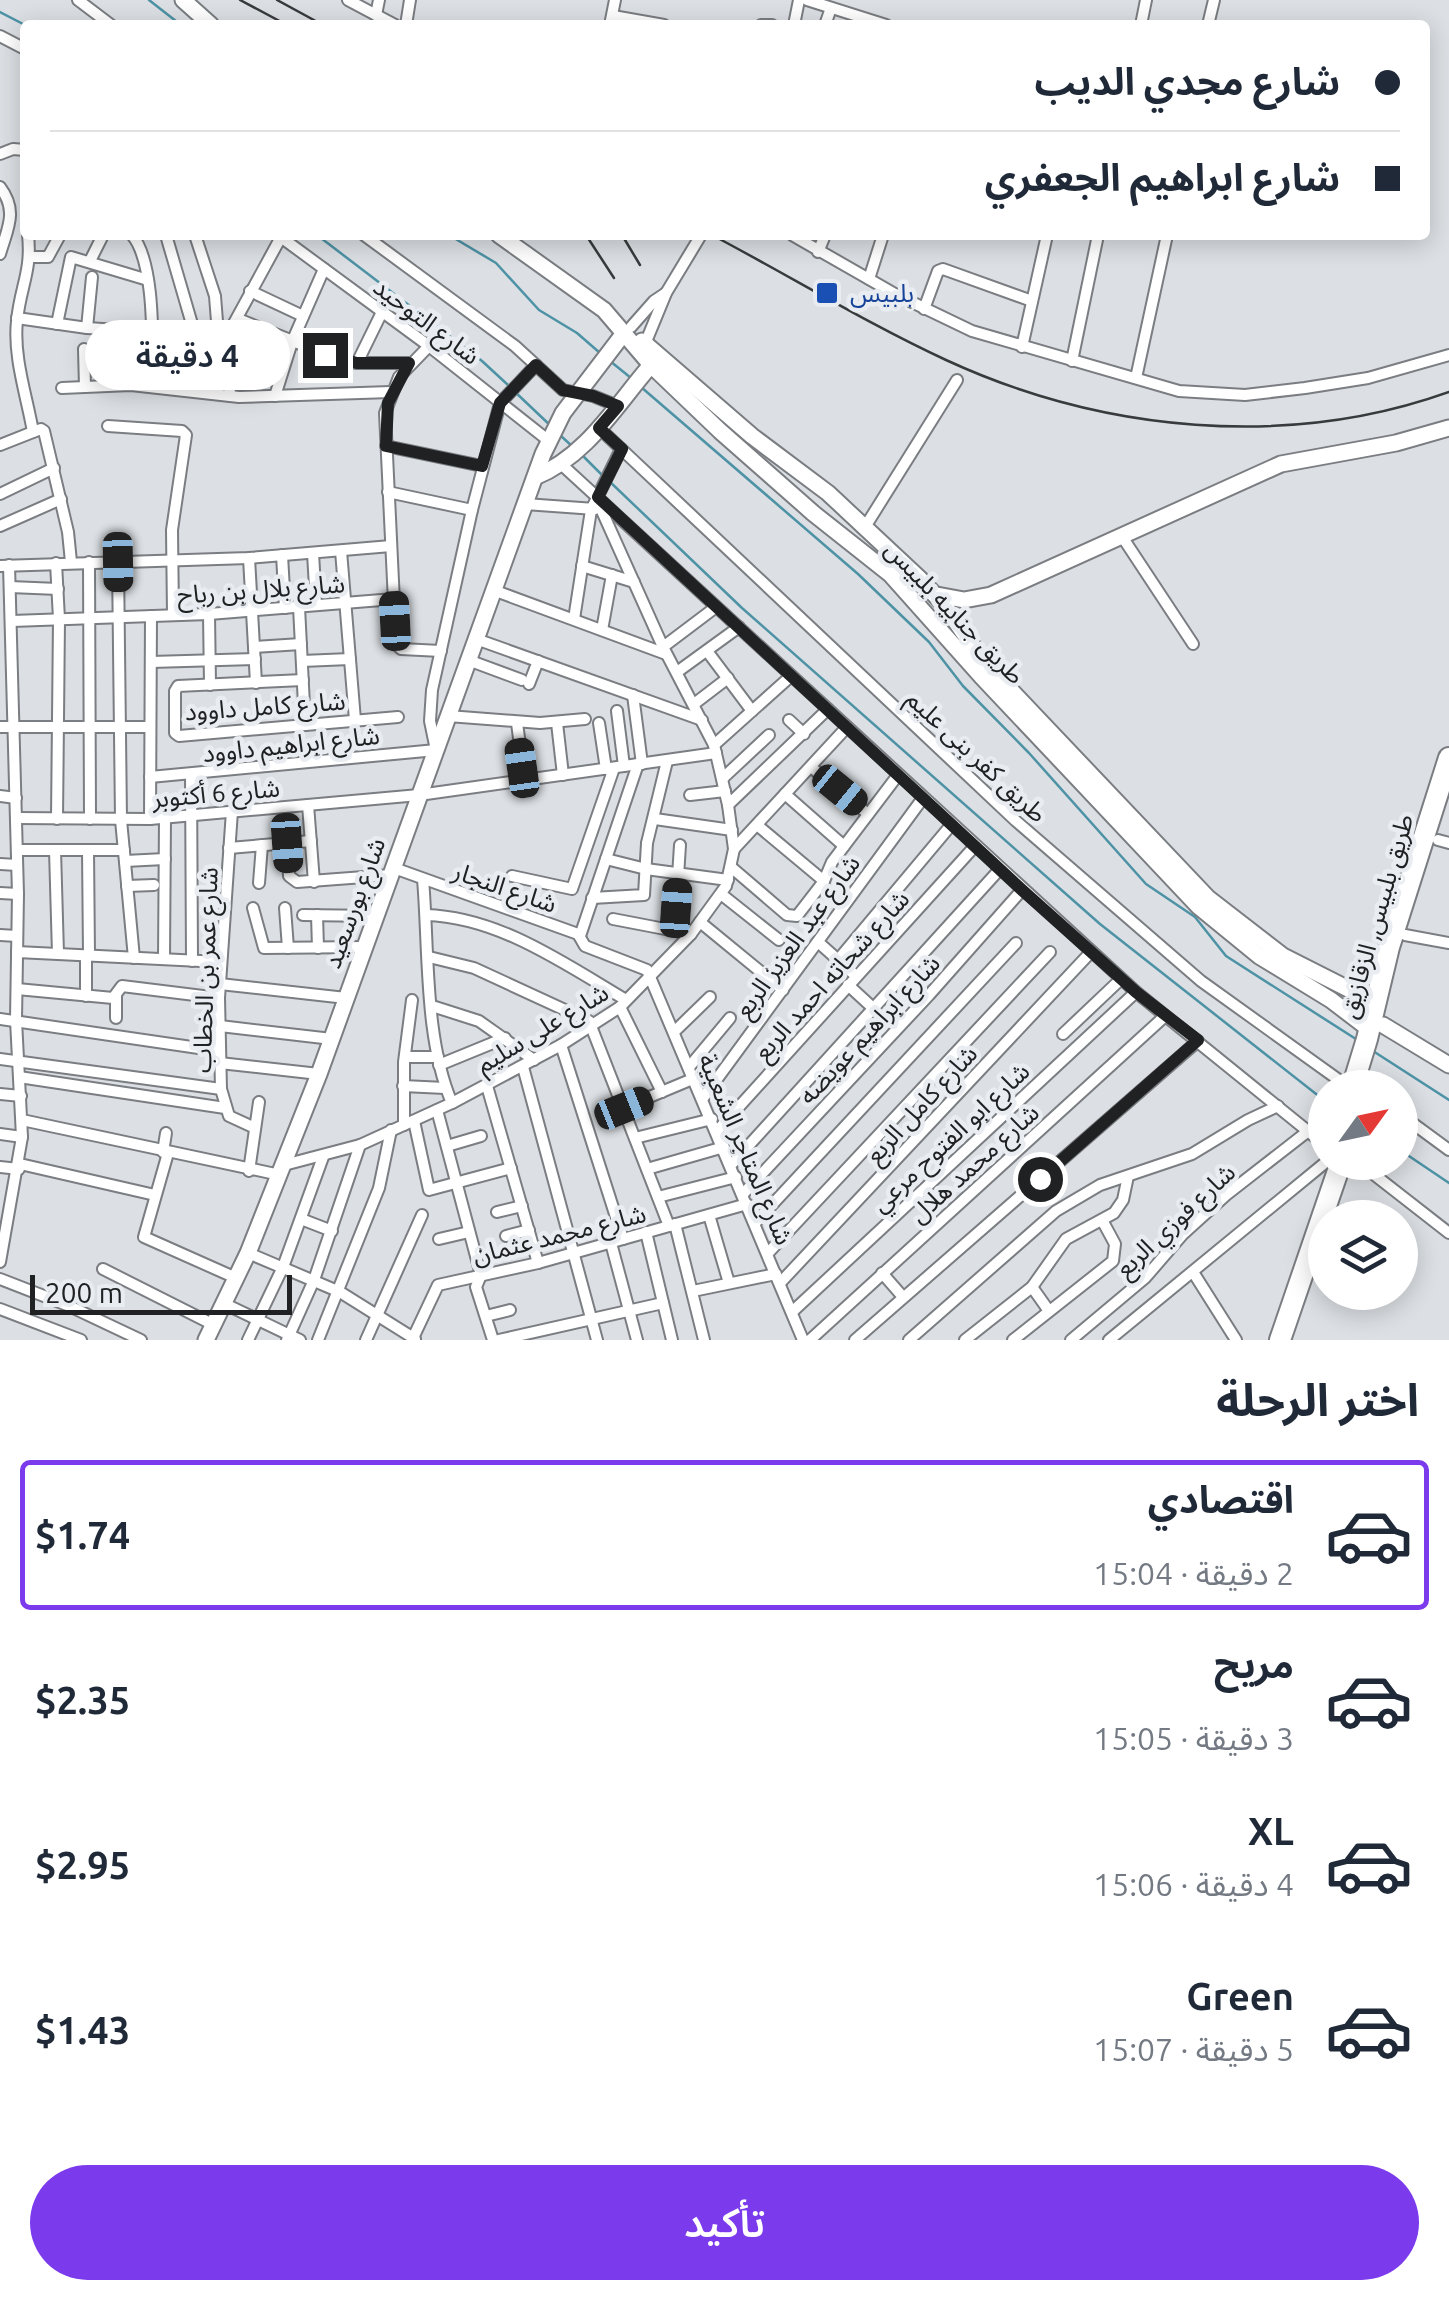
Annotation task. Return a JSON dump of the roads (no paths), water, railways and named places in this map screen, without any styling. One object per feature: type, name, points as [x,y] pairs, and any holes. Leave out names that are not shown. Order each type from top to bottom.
[{"type":"highway","name":"طريق بلبيس, الزقازيق","points":[[1368,1070],[1376,1004],[1389,947],[1449,758]]},
{"type":"highway","name":"طريق بلبيس, الزقازيق","points":[[1358,1070],[1444,841],[1449,803]]},
{"type":"highway","points":[[1268,1340],[1320,1180]]},
{"type":"highway","points":[[1280,1340],[1335,1180]]},
{"type":"main road","points":[[183,0],[205,20]]},
{"type":"main road","name":"طريق جنابيه بلبيس","points":[[506,240],[588,296],[648,368],[813,513],[937,606],[991,595],[1281,464],[1396,443],[1449,428]]},
{"type":"main road","name":"طريق جنابيه بلبيس","points":[[521,240],[607,302],[623,334],[645,344],[865,527],[937,606],[981,676],[1138,836],[1199,907],[1276,968],[1331,1000],[1374,1033],[1449,1064]]},
{"type":"main road","name":"شارع بورسعيد","points":[[210,1332],[248,1254],[319,1074],[550,440],[563,413],[623,334]]},
{"type":"main road","points":[[536,477],[566,460],[595,433],[648,368]]},
{"type":"main road","points":[[813,513],[828,493]]},
{"type":"main road","name":"طريق جنابيه بلبيس","points":[[1138,836],[1252,935],[1316,976],[1376,1004]]},
{"type":"street","points":[[78,0],[105,20]]},
{"type":"street","points":[[348,0],[386,20]]},
{"type":"street","points":[[376,15],[379,0]]},
{"type":"street","points":[[611,20],[615,0]]},
{"type":"street","points":[[803,0],[870,20]]},
{"type":"street","points":[[827,20],[831,8]]},
{"type":"street","points":[[0,187],[12,207],[12,223],[0,254]]},
{"type":"street","points":[[29,240],[31,257],[16,318],[16,336],[33,432]]},
{"type":"street","points":[[31,257],[48,257],[57,240]]},
{"type":"street","points":[[90,261],[100,240]]},
{"type":"street","points":[[135,240],[145,260],[148,280],[153,386]]},
{"type":"street","points":[[167,240],[194,331]]},
{"type":"street","points":[[198,240],[215,296],[228,361],[230,396]]},
{"type":"street","points":[[222,335],[238,318],[277,240]]},
{"type":"street","name":"شارع التوحيد","points":[[285,240],[502,400],[550,440]]},
{"type":"street","points":[[370,240],[563,390],[622,401]]},
{"type":"street","points":[[645,344],[666,293],[697,240]]},
{"type":"street","points":[[800,240],[972,331],[1179,391],[1246,395],[1368,378],[1449,355]]},
{"type":"street","points":[[818,252],[823,240]]},
{"type":"street","points":[[869,279],[881,240]]},
{"type":"street","points":[[1022,347],[1046,240]]},
{"type":"street","points":[[1072,361],[1097,240]]},
{"type":"street","points":[[1136,378],[1166,240]]},
{"type":"street","points":[[56,324],[68,260],[73,256],[148,280]]},
{"type":"street","points":[[275,396],[292,342],[324,268]]},
{"type":"street","points":[[924,309],[943,268],[1032,301]]},
{"type":"street","points":[[87,328],[92,277]]},
{"type":"street","points":[[250,291],[303,316]]},
{"type":"street","points":[[623,334],[666,293]]},
{"type":"street","points":[[357,363],[382,312]]},
{"type":"street","points":[[16,318],[87,328],[222,335]]},
{"type":"street","points":[[238,318],[292,342],[357,363],[409,363]]},
{"type":"street","points":[[429,346],[409,363],[391,392],[385,414],[386,446],[398,647],[441,651]]},
{"type":"street","points":[[84,349],[85,387]]},
{"type":"street","points":[[152,358],[254,362]]},
{"type":"street","points":[[436,750],[430,705],[482,466],[502,400],[532,369]]},
{"type":"street","points":[[865,527],[957,380]]},
{"type":"street","points":[[62,388],[153,386],[230,396],[391,392]]},
{"type":"street","points":[[108,426],[185,433],[172,530],[173,615]]},
{"type":"street","points":[[0,445],[43,429],[62,498],[71,562]]},
{"type":"street","name":"طريق كفر بنى عليم","points":[[595,433],[1045,846],[1201,981],[1325,1070]]},
{"type":"street","points":[[386,446],[482,466]]},
{"type":"street","points":[[574,620],[597,501],[619,454]]},
{"type":"street","points":[[566,460],[597,501],[1022,890],[1136,992],[1308,1132]]},
{"type":"street","points":[[0,494],[54,468]]},
{"type":"street","points":[[388,492],[472,510]]},
{"type":"street","points":[[0,526],[62,498]]},
{"type":"street","points":[[525,504],[597,501]]},
{"type":"street","name":"شارع على سليم","points":[[282,1170],[360,1145],[452,1103],[523,1067],[592,1025],[623,1003],[691,934],[728,880],[734,850],[715,749],[665,651],[597,501]]},
{"type":"street","points":[[1123,538],[1194,644]]},
{"type":"street","points":[[0,1262],[22,1137],[16,1020],[14,697],[6,601],[10,587],[5,565],[249,558],[391,546]]},
{"type":"street","points":[[342,550],[354,720]]},
{"type":"street","points":[[313,553],[316,606]]},
{"type":"street","points":[[282,556],[285,608]]},
{"type":"street","points":[[249,558],[256,682]]},
{"type":"street","points":[[56,562],[57,818]]},
{"type":"street","points":[[89,562],[90,819]]},
{"type":"street","points":[[118,562],[122,820],[134,958]]},
{"type":"street","points":[[582,566],[634,582]]},
{"type":"street","points":[[602,630],[612,575]]},
{"type":"street","points":[[10,587],[58,588]]},
{"type":"street","points":[[494,590],[665,651],[716,606]]},
{"type":"street","name":"شارع بلال بن رباح","points":[[8,629],[59,619],[209,614],[394,598]]},
{"type":"street","points":[[299,607],[305,725]]},
{"type":"street","points":[[209,614],[210,685],[303,680]]},
{"type":"street","points":[[150,819],[151,616]]},
{"type":"street","points":[[677,672],[739,627]]},
{"type":"street","points":[[476,639],[703,720]]},
{"type":"street","points":[[151,662],[209,660],[301,644]]},
{"type":"street","points":[[707,651],[752,711]]},
{"type":"street","points":[[302,661],[350,658]]},
{"type":"street","points":[[468,660],[526,682],[538,661]]},
{"type":"street","points":[[0,664],[13,665]]},
{"type":"street","points":[[715,749],[792,676]]},
{"type":"street","points":[[694,704],[728,678]]},
{"type":"street","name":"شارع كامل داوود","points":[[210,685],[179,686],[175,692],[177,736],[398,716]]},
{"type":"street","points":[[580,936],[640,764],[633,695]]},
{"type":"street","points":[[0,696],[14,697]]},
{"type":"street","points":[[728,805],[828,709]]},
{"type":"street","points":[[512,876],[572,889],[615,768],[617,711]]},
{"type":"street","points":[[448,716],[517,722],[585,719]]},
{"type":"street","points":[[789,720],[804,734]]},
{"type":"street","points":[[517,722],[522,768]]},
{"type":"street","points":[[557,722],[563,775]]},
{"type":"street","points":[[599,723],[615,768]]},
{"type":"street","points":[[0,728],[150,726]]},
{"type":"street","points":[[734,850],[847,727]]},
{"type":"street","points":[[722,778],[769,735]]},
{"type":"street","name":"شارع 6 أكتوبر","points":[[16,818],[150,819],[420,795],[667,760],[715,749]]},
{"type":"street","name":"شارع ابراهيم داوود","points":[[150,777],[436,750]]},
{"type":"street","points":[[0,758],[15,759]]},
{"type":"street","points":[[592,898],[643,896],[648,843],[667,760]]},
{"type":"street","points":[[811,766],[868,814]]},
{"type":"street","points":[[191,774],[192,961]]},
{"type":"street","points":[[731,867],[792,918],[796,916],[898,775]]},
{"type":"street","points":[[690,795],[725,791]]},
{"type":"street","points":[[785,794],[844,846]]},
{"type":"street","points":[[0,796],[16,798]]},
{"type":"street","name":"شارع عبد العزيز الربع","points":[[703,1098],[923,798]]},
{"type":"street","points":[[308,805],[314,882]]},
{"type":"street","name":"شارع عمر بن الخطاب","points":[[232,811],[219,998],[221,1088],[232,1119],[255,1128]]},
{"type":"street","points":[[164,959],[166,818]]},
{"type":"street","points":[[656,819],[732,830]]},
{"type":"street","points":[[838,960],[952,824]]},
{"type":"street","points":[[757,825],[824,881]]},
{"type":"street","points":[[0,832],[16,833]]},
{"type":"street","points":[[229,848],[311,841]]},
{"type":"street","points":[[287,843],[290,878],[296,882],[392,872]]},
{"type":"street","points":[[676,908],[680,845]]},
{"type":"street","points":[[259,883],[262,846]]},
{"type":"street","name":"شارع شحاته احمد الربع","points":[[717,1131],[975,846]]},
{"type":"street","points":[[17,850],[88,850],[165,859]]},
{"type":"street","points":[[55,850],[58,954]]},
{"type":"street","points":[[86,996],[88,850]]},
{"type":"street","points":[[606,858],[646,869],[728,880]]},
{"type":"street","points":[[0,864],[17,865]]},
{"type":"street","points":[[658,1198],[734,1171],[873,1008],[1000,869]]},
{"type":"street","name":"شارع النجار","points":[[392,872],[423,879],[580,936],[585,946],[651,974]]},
{"type":"street","points":[[423,879],[439,1061],[452,1103]]},
{"type":"street","points":[[127,886],[154,886]]},
{"type":"street","name":"شارع ابراهيم عويضه","points":[[745,1199],[1022,890]]},
{"type":"street","points":[[0,893],[18,894]]},
{"type":"street","points":[[721,894],[779,940]]},
{"type":"street","points":[[254,908],[264,948],[366,948]]},
{"type":"street","points":[[285,908],[288,948]]},
{"type":"street","points":[[317,915],[318,948]]},
{"type":"street","points":[[426,915],[477,922],[523,942],[623,1003],[662,1092]]},
{"type":"street","points":[[303,916],[377,916]]},
{"type":"street","points":[[614,919],[691,934]]},
{"type":"street","points":[[700,922],[783,990]]},
{"type":"street","points":[[0,934],[17,936]]},
{"type":"street","points":[[1406,935],[1449,943]]},
{"type":"street","points":[[818,942],[838,960],[873,1008]]},
{"type":"street","points":[[755,1223],[1016,943]]},
{"type":"street","points":[[17,952],[221,962]]},
{"type":"street","points":[[768,1253],[1050,952]]},
{"type":"street","name":"شارع كامل الربع","points":[[778,1278],[1091,952]]},
{"type":"street","points":[[429,956],[496,976],[586,1018],[592,1025],[672,1225],[694,1290],[704,1340]]},
{"type":"street","name":"شارع المتاجر الشعبية","points":[[651,974],[806,1340]]},
{"type":"street","points":[[1063,1034],[1121,979]]},
{"type":"street","points":[[220,984],[346,998]]},
{"type":"street","points":[[116,1018],[116,998],[122,986],[219,998]]},
{"type":"street","points":[[17,989],[116,998]]},
{"type":"street","name":"شارع ابو الفتوح مرعي","points":[[792,1312],[1136,992]]},
{"type":"street","points":[[675,1031],[710,997]]},
{"type":"street","points":[[412,1000],[404,1086],[409,1123],[429,1190],[511,1168]]},
{"type":"street","points":[[432,1006],[471,1017],[534,1060]]},
{"type":"street","name":"شارع محمد هلال","points":[[806,1340],[1165,1016]]},
{"type":"street","points":[[690,1066],[730,1018]]},
{"type":"street","points":[[0,1019],[319,1074]]},
{"type":"street","points":[[220,1026],[332,1039]]},
{"type":"street","points":[[405,1057],[439,1061],[505,1038]]},
{"type":"street","points":[[854,1340],[1198,1040]]},
{"type":"street","points":[[561,1045],[624,1239]]},
{"type":"street","points":[[0,1059],[221,1088]]},
{"type":"street","points":[[523,1067],[596,1340]]},
{"type":"street","points":[[18,1077],[225,1108]]},
{"type":"street","points":[[624,1108],[695,1078]]},
{"type":"street","points":[[404,1086],[446,1088]]},
{"type":"street","points":[[487,1086],[538,1262]]},
{"type":"street","points":[[0,1094],[21,1096]]},
{"type":"street","points":[[250,1171],[259,1102]]},
{"type":"street","points":[[909,1340],[1038,1225],[1100,1185],[1192,1154],[1278,1106]]},
{"type":"street","points":[[437,1110],[481,1275],[476,1285],[496,1340],[534,1336],[590,1318],[663,1303]]},
{"type":"street","points":[[635,1138],[712,1119]]},
{"type":"street","points":[[22,1120],[250,1171],[282,1170]]},
{"type":"street","points":[[1418,1127],[1449,1150]]},
{"type":"street","points":[[318,1340],[379,1188],[392,1130]]},
{"type":"street","name":"شارع فوزي الربع","points":[[1070,1340],[1145,1278],[1183,1234],[1226,1195],[1308,1132]]},
{"type":"street","points":[[166,1133],[166,1152],[144,1238],[236,1278]]},
{"type":"street","points":[[0,1134],[22,1137]]},
{"type":"street","points":[[447,1146],[481,1136]]},
{"type":"street","points":[[224,1304],[292,1338],[360,1145]]},
{"type":"street","points":[[647,1169],[724,1147]]},
{"type":"street","points":[[248,1340],[283,1267],[324,1157]]},
{"type":"street","points":[[0,1166],[19,1166],[155,1196]]},
{"type":"street","points":[[965,1340],[1032,1287],[1061,1244],[1120,1207],[1128,1176]]},
{"type":"street","points":[[1109,1340],[1308,1177]]},
{"type":"street","points":[[1381,1180],[1449,1233]]},
{"type":"street","name":"شارع محمد عثمان","points":[[414,1339],[436,1286],[624,1239],[709,1215],[745,1199]]},
{"type":"street","points":[[498,1212],[522,1206]]},
{"type":"street","points":[[709,1215],[728,1283]]},
{"type":"street","points":[[366,1340],[422,1216]]},
{"type":"street","points":[[301,1219],[332,1231]]},
{"type":"street","points":[[1014,1340],[1113,1261],[1114,1244],[1102,1220]]},
{"type":"street","points":[[506,1236],[528,1230]]},
{"type":"street","points":[[439,1239],[469,1232]]},
{"type":"street","points":[[646,1232],[672,1340]]},
{"type":"street","points":[[611,1242],[637,1340]]},
{"type":"street","points":[[248,1254],[340,1292],[414,1339]]},
{"type":"street","points":[[102,1269],[210,1332]]},
{"type":"street","points":[[1194,1272],[1236,1340]]},
{"type":"street","points":[[882,1273],[903,1297]]},
{"type":"street","points":[[694,1290],[778,1278]]},
{"type":"street","points":[[0,1279],[85,1312],[141,1340]]},
{"type":"street","points":[[1032,1287],[1049,1310]]},
{"type":"street","points":[[0,1309],[81,1340]]},
{"type":"street","points":[[486,1316],[510,1310]]},
{"type":"waterway","points":[[149,0],[175,20]]},
{"type":"waterway","points":[[0,12],[20,22]]},
{"type":"waterway","points":[[324,240],[508,385]]},
{"type":"waterway","points":[[457,240],[496,263],[539,310],[577,333],[600,353]]},
{"type":"waterway","points":[[610,361],[631,378]]},
{"type":"waterway","points":[[641,387],[858,574],[929,642],[963,686],[1146,884],[1195,917],[1226,956],[1359,1041]]},
{"type":"waterway","points":[[514,391],[552,427]]},
{"type":"waterway","points":[[561,436],[573,447]]},
{"type":"waterway","points":[[583,456],[602,475]]},
{"type":"waterway","points":[[608,480],[742,608],[1100,924],[1308,1088]]},
{"type":"waterway","points":[[1373,1051],[1449,1100]]},
{"type":"waterway","points":[[1418,1162],[1449,1183]]},
{"type":"railway","points":[[240,0],[278,20]]},
{"type":"railway","points":[[277,0],[314,20]]},
{"type":"railway","points":[[589,240],[614,278]]},
{"type":"railway","points":[[625,240],[640,265]]},
{"type":"railway","points":[[721,240],[946,360],[1068,404],[1195,425],[1260,426],[1324,422],[1387,410],[1449,392]]},
{"type":"place","name":"بلبيس","points":[[827,293]]}]
